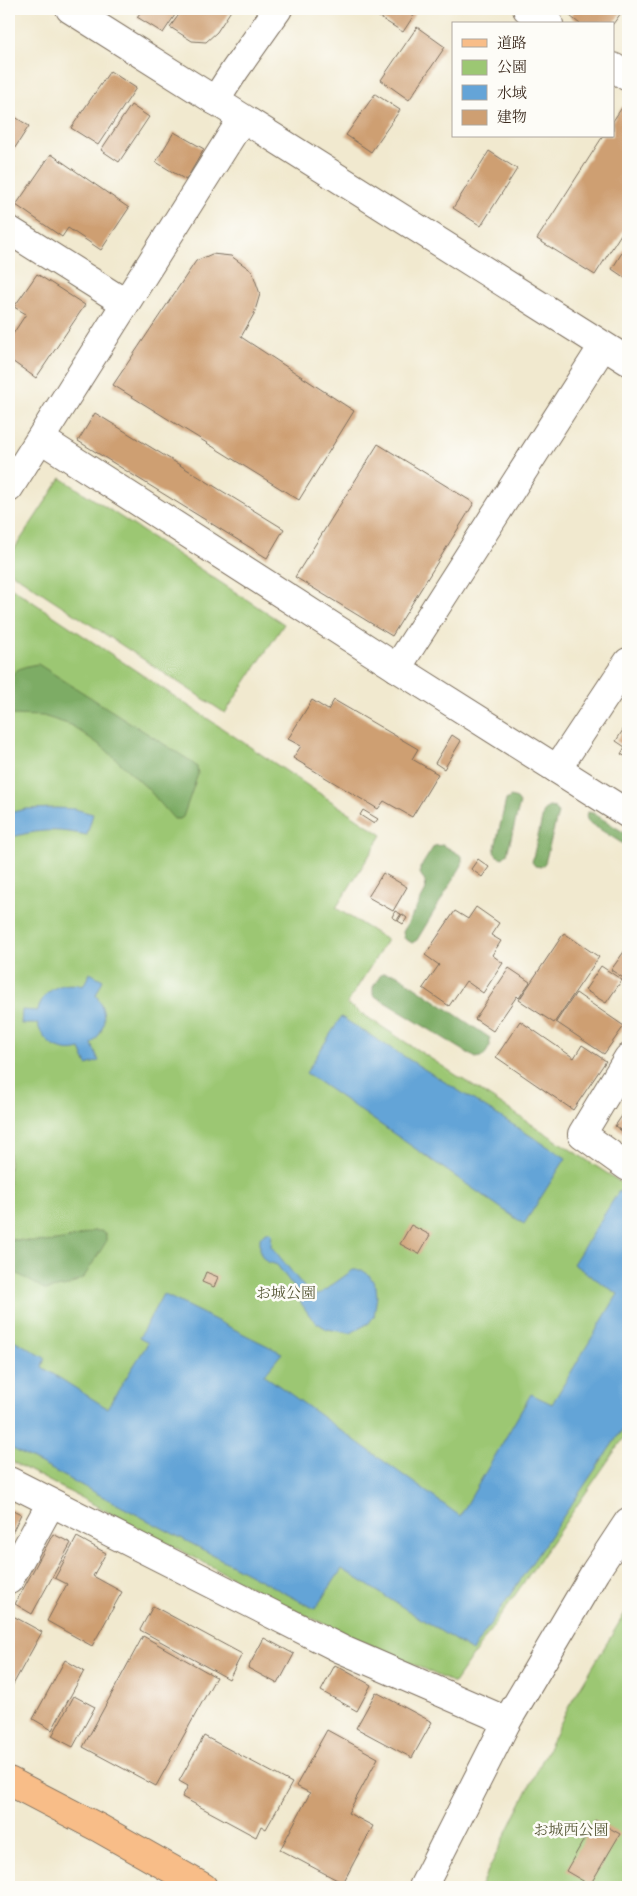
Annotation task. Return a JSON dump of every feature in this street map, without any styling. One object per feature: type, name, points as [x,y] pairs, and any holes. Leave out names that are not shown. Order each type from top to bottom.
[{"type":"main road","points":[[9,1781],[99,1828],[203,1887]]},
{"type":"street","points":[[70,9],[628,362]]},
{"type":"street","points":[[215,101],[278,9]]},
{"type":"street","points":[[527,9],[546,22]]},
{"type":"street","points":[[614,67],[628,77]]},
{"type":"street","points":[[9,488],[242,119]]},
{"type":"street","points":[[9,230],[125,303]]},
{"type":"street","points":[[397,668],[603,346]]},
{"type":"street","points":[[41,439],[628,814]]},
{"type":"street","points":[[558,769],[628,662]]},
{"type":"street","points":[[628,1058],[582,1134],[628,1167]]},
{"type":"street","points":[[9,1481],[341,1649],[507,1721]]},
{"type":"street","points":[[9,1580],[51,1503]]},
{"type":"street","points":[[423,1887],[507,1721],[595,1572],[628,1522]]},
{"type":"green space","points":[[61,478],[284,624],[225,713],[9,571],[9,557]]},
{"type":"green space","name":"お城公園","points":[[9,586],[382,835],[336,908],[387,940],[347,1004],[628,1187],[628,1432],[454,1683],[296,1611],[9,1460]]},
{"type":"green space","points":[[38,664],[189,760],[197,767],[198,774],[183,817],[174,819],[148,789],[104,748],[71,725],[43,716],[9,715],[8,687],[13,674],[26,666]]},
{"type":"green space","points":[[511,797],[517,799],[520,803],[507,854],[503,858],[497,856],[494,852],[506,800]]},
{"type":"green space","points":[[549,807],[555,808],[558,813],[545,863],[541,867],[535,866],[532,862],[544,810]]},
{"type":"green space","points":[[588,812],[593,813],[628,835],[628,847],[588,822],[586,816]]},
{"type":"green space","points":[[443,845],[462,856],[462,865],[417,940],[412,943],[404,938],[403,932],[426,890],[420,868],[434,846]]},
{"type":"green space","points":[[382,973],[396,974],[490,1038],[490,1046],[484,1056],[476,1058],[373,995],[373,987]]},
{"type":"green space","points":[[93,1231],[101,1231],[106,1234],[106,1242],[84,1277],[68,1286],[46,1290],[9,1269],[9,1239],[51,1241]]},
{"type":"green space","name":"お城西公園","points":[[628,1608],[628,1887],[480,1887],[569,1706]]},
{"type":"water","points":[[26,809],[75,809],[93,814],[87,835],[48,831],[9,838],[9,813]]},
{"type":"water","points":[[90,973],[103,980],[96,995],[100,1001],[104,1020],[97,1038],[92,1044],[99,1061],[87,1065],[80,1049],[60,1049],[48,1042],[40,1031],[38,1024],[21,1024],[22,1010],[38,1011],[40,1003],[49,992],[61,985],[76,984],[83,986]]},
{"type":"water","points":[[341,1017],[566,1158],[524,1224],[306,1073]]},
{"type":"water","points":[[619,1191],[628,1197],[628,1421],[472,1651],[342,1569],[315,1609],[9,1447],[9,1337],[45,1358],[42,1367],[107,1408],[148,1343],[139,1338],[163,1294],[282,1353],[264,1375],[460,1516],[531,1394],[552,1404],[618,1294],[573,1264]]},
{"type":"water","points":[[265,1232],[272,1234],[271,1246],[309,1293],[318,1295],[353,1270],[362,1270],[369,1275],[376,1286],[377,1296],[374,1316],[369,1323],[351,1333],[327,1329],[317,1323],[301,1303],[299,1294],[277,1265],[263,1258],[260,1252],[260,1238]]},
{"type":"building","points":[[143,9],[179,9],[163,33],[137,17]]},
{"type":"building","points":[[183,9],[232,9],[217,32],[206,42],[192,41],[170,27]]},
{"type":"building","points":[[366,9],[418,9],[403,32]]},
{"type":"building","points":[[575,9],[616,9],[621,13],[614,23],[578,22],[570,16]]},
{"type":"building","points":[[417,27],[445,47],[409,100],[381,80]]},
{"type":"building","points":[[110,71],[136,88],[98,145],[71,128]]},
{"type":"building","points":[[375,94],[400,110],[371,152],[346,135]]},
{"type":"building","points":[[131,105],[149,117],[119,162],[101,150]]},
{"type":"building","points":[[623,106],[628,109],[628,223],[595,275],[537,239],[602,138],[614,138],[614,120]]},
{"type":"building","points":[[9,113],[29,126],[9,157]]},
{"type":"building","points":[[174,132],[204,149],[186,180],[156,162]]},
{"type":"building","points":[[489,151],[517,169],[481,226],[453,208]]},
{"type":"building","points":[[51,154],[129,208],[101,250],[68,228],[62,237],[16,205]]},
{"type":"building","points":[[628,243],[628,280],[612,269]]},
{"type":"building","points":[[212,254],[231,256],[252,271],[260,294],[254,314],[241,337],[354,411],[299,500],[113,385],[196,261]]},
{"type":"building","points":[[37,274],[85,305],[36,378],[9,359],[9,340],[26,314],[14,307]]},
{"type":"building","points":[[95,413],[284,529],[267,558],[78,441]]},
{"type":"building","points":[[378,444],[474,503],[392,636],[295,577]]},
{"type":"building","points":[[312,700],[328,710],[334,700],[418,749],[412,759],[438,774],[412,817],[384,801],[378,809],[293,758],[301,746],[288,739]]},
{"type":"building","points":[[628,722],[628,758],[621,754],[625,747],[616,741]]},
{"type":"building","points":[[452,735],[461,741],[444,769],[435,763]]},
{"type":"building","points":[[363,810],[378,819],[374,824],[360,815]]},
{"type":"building","points":[[478,859],[489,867],[482,877],[471,869]]},
{"type":"building","points":[[383,873],[407,887],[393,911],[368,897]]},
{"type":"building","points":[[476,907],[499,923],[491,935],[501,941],[492,955],[503,963],[483,993],[466,981],[449,1006],[423,988],[439,965],[425,955],[455,911],[468,919]]},
{"type":"building","points":[[395,911],[401,914],[397,920],[392,917]]},
{"type":"building","points":[[402,914],[407,918],[403,924],[398,921]]},
{"type":"building","points":[[564,933],[599,957],[554,1023],[519,1000]]},
{"type":"building","points":[[628,946],[628,981],[611,970]]},
{"type":"building","points":[[601,966],[622,980],[606,1003],[585,990]]},
{"type":"building","points":[[509,968],[530,982],[519,998],[517,996],[493,1031],[475,1019]]},
{"type":"building","points":[[576,993],[624,1026],[604,1054],[556,1022]]},
{"type":"building","points":[[520,1021],[574,1058],[582,1045],[606,1061],[573,1110],[496,1057]]},
{"type":"building","points":[[628,1107],[628,1136],[615,1126]]},
{"type":"building","points":[[411,1225],[430,1235],[419,1254],[400,1244]]},
{"type":"building","points":[[206,1272],[218,1277],[214,1287],[202,1282]]},
{"type":"building","points":[[9,1508],[21,1514],[12,1533],[9,1531]]},
{"type":"building","points":[[53,1534],[71,1543],[32,1614],[15,1604]]},
{"type":"building","points":[[77,1537],[106,1553],[93,1576],[122,1592],[92,1646],[47,1621],[67,1584],[55,1578]]},
{"type":"building","points":[[153,1606],[242,1654],[229,1679],[140,1630]]},
{"type":"building","points":[[13,1616],[42,1632],[9,1692],[9,1624]]},
{"type":"building","points":[[143,1636],[216,1677],[156,1786],[83,1747]]},
{"type":"building","points":[[264,1638],[294,1654],[278,1684],[248,1668]]},
{"type":"building","points":[[65,1660],[84,1671],[52,1730],[33,1719]]},
{"type":"building","points":[[335,1665],[371,1685],[357,1711],[321,1691]]},
{"type":"building","points":[[376,1692],[432,1722],[412,1758],[356,1728]]},
{"type":"building","points":[[74,1696],[95,1707],[73,1747],[52,1736]]},
{"type":"building","points":[[327,1730],[378,1758],[348,1813],[373,1826],[343,1883],[280,1850],[310,1793],[296,1786]]},
{"type":"building","points":[[204,1736],[292,1783],[266,1829],[261,1826],[256,1837],[182,1797],[188,1786],[179,1781]]},
{"type":"building","points":[[595,1820],[620,1834],[590,1885],[566,1871]]}]
